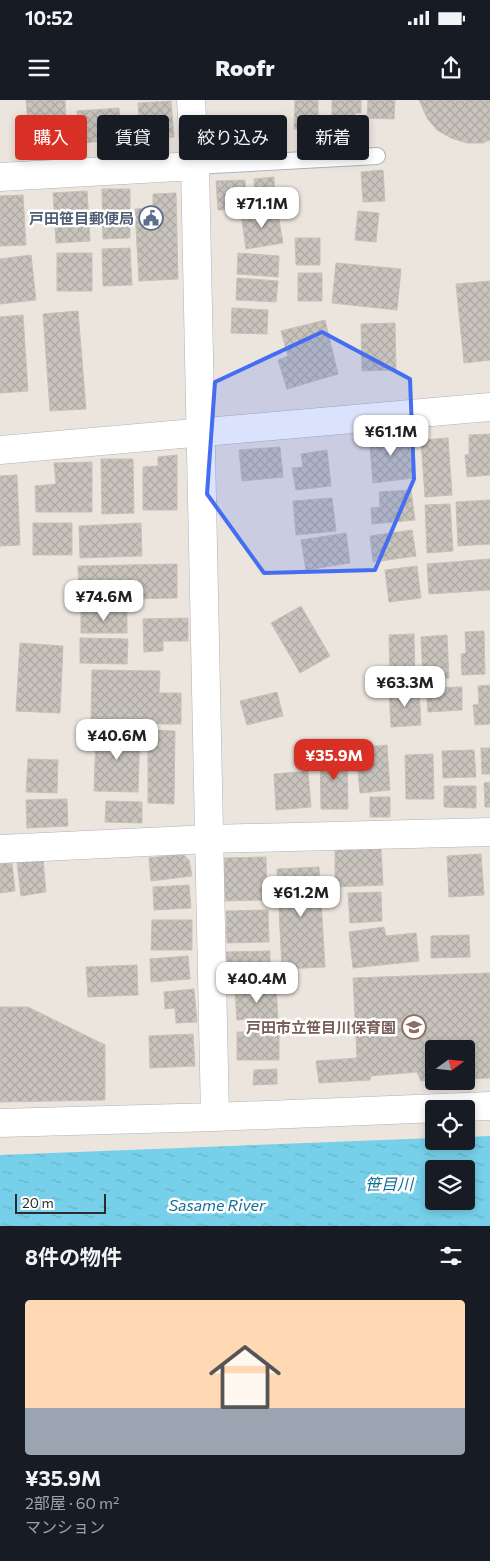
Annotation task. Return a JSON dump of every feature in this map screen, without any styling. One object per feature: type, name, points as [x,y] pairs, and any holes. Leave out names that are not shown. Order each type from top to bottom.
[{"type":"street","points":[[191,100],[196,166],[215,1117]]},
{"type":"street","points":[[0,177],[196,166]]},
{"type":"street","points":[[0,450],[490,407]]},
{"type":"street","points":[[0,849],[210,839],[490,832]]},
{"type":"street","points":[[0,1123],[490,1106]]},
{"type":"lane","points":[[196,166],[378,156]]},
{"type":"highlighted area","points":[[322,332],[410,379],[414,479],[375,570],[264,573],[207,494],[215,382]]},
{"type":"water","name":"笹目川","points":[[490,1136],[490,1226],[0,1226],[0,1155],[425,1138],[425,1150],[475,1150],[475,1137]]},
{"type":"building","points":[[26,100],[65,100],[66,115],[27,115]]},
{"type":"building","points":[[295,100],[318,100],[318,115],[297,115],[297,129],[294,129]]},
{"type":"building","points":[[332,100],[361,100],[361,113],[355,113],[355,115],[332,115]]},
{"type":"building","points":[[368,100],[395,100],[394,119],[369,118],[369,115],[367,115]]},
{"type":"building","points":[[419,100],[490,100],[490,140],[483,143],[467,143],[451,138],[437,130],[427,118]]},
{"type":"building","points":[[171,101],[174,137],[169,137],[169,115],[139,115],[138,103]]},
{"type":"building","points":[[119,108],[119,115],[97,115],[97,142],[87,142],[87,115],[77,115],[77,111]]},
{"type":"building","points":[[383,170],[385,201],[363,202],[361,172]]},
{"type":"building","points":[[274,177],[275,202],[255,203],[254,179]]},
{"type":"building","points":[[245,180],[246,209],[218,210],[216,181]]},
{"type":"building","points":[[102,189],[130,189],[130,238],[103,239]]},
{"type":"building","points":[[87,191],[90,241],[56,243],[53,193]]},
{"type":"building","points":[[176,193],[178,279],[139,281],[135,209],[153,208],[153,194]]},
{"type":"building","points":[[23,195],[26,245],[0,246],[0,196]]},
{"type":"building","points":[[277,208],[283,243],[246,249],[241,214]]},
{"type":"building","points":[[358,211],[379,213],[376,242],[355,240]]},
{"type":"building","points":[[295,238],[320,238],[320,265],[296,265]]},
{"type":"building","points":[[130,248],[132,285],[103,286],[102,249]]},
{"type":"building","points":[[57,253],[92,253],[92,291],[57,291]]},
{"type":"building","points":[[238,253],[279,256],[278,277],[237,274]]},
{"type":"building","points":[[31,255],[36,300],[0,304],[0,259]]},
{"type":"building","points":[[336,263],[401,269],[397,310],[332,303]]},
{"type":"building","points":[[298,273],[322,273],[322,301],[298,301]]},
{"type":"building","points":[[237,278],[278,281],[276,302],[236,300]]},
{"type":"building","points":[[490,281],[490,360],[464,363],[456,284]]},
{"type":"building","points":[[232,308],[268,310],[267,334],[231,333]]},
{"type":"building","points":[[78,311],[86,409],[50,411],[43,314]]},
{"type":"building","points":[[23,315],[28,391],[0,393],[0,317]]},
{"type":"building","points":[[325,320],[338,374],[287,389],[278,360],[288,356],[281,331]]},
{"type":"building","points":[[395,323],[396,370],[362,371],[361,324]]},
{"type":"building","points":[[408,431],[413,478],[373,483],[369,435]]},
{"type":"building","points":[[490,434],[490,475],[467,477],[465,455],[469,454],[469,435]]},
{"type":"building","points":[[448,438],[452,495],[425,497],[421,440]]},
{"type":"building","points":[[280,447],[283,477],[242,481],[239,450]]},
{"type":"building","points":[[327,450],[331,486],[296,490],[292,468],[303,467],[301,454]]},
{"type":"building","points":[[177,455],[177,510],[143,510],[143,467],[158,466],[158,457]]},
{"type":"building","points":[[101,459],[133,459],[134,513],[102,514]]},
{"type":"building","points":[[92,462],[92,512],[36,512],[35,486],[56,484],[54,463]]},
{"type":"building","points":[[17,475],[20,545],[0,546],[0,476]]},
{"type":"building","points":[[411,490],[415,520],[372,524],[371,508],[380,507],[379,492]]},
{"type":"building","points":[[332,498],[336,531],[296,535],[293,501]]},
{"type":"building","points":[[490,500],[490,544],[458,546],[456,502]]},
{"type":"building","points":[[450,504],[453,551],[427,553],[425,505]]},
{"type":"building","points":[[33,523],[72,523],[72,555],[33,555]]},
{"type":"building","points":[[141,523],[142,556],[80,558],[79,526]]},
{"type":"building","points":[[412,530],[416,556],[373,562],[370,536]]},
{"type":"building","points":[[346,533],[350,563],[306,570],[301,540]]},
{"type":"building","points":[[490,559],[490,590],[429,594],[427,564]]},
{"type":"building","points":[[177,564],[177,598],[79,600],[78,566]]},
{"type":"building","points":[[417,566],[421,598],[389,602],[385,570]]},
{"type":"building","points":[[301,606],[330,656],[300,673],[271,623]]},
{"type":"building","points":[[81,610],[127,610],[127,633],[81,633]]},
{"type":"building","points":[[188,618],[188,641],[163,641],[163,651],[144,652],[143,619]]},
{"type":"building","points":[[484,631],[485,674],[462,675],[461,654],[466,653],[465,632]]},
{"type":"building","points":[[414,634],[415,677],[390,677],[389,635]]},
{"type":"building","points":[[447,635],[449,678],[423,679],[421,637]]},
{"type":"building","points":[[80,638],[128,639],[127,664],[80,663]]},
{"type":"building","points":[[20,643],[63,646],[60,713],[16,711]]},
{"type":"building","points":[[92,670],[160,671],[159,693],[181,693],[181,724],[91,724]]},
{"type":"building","points":[[490,685],[490,724],[475,725],[473,705],[479,704],[478,686]]},
{"type":"building","points":[[462,687],[462,710],[428,712],[426,688]]},
{"type":"building","points":[[419,690],[421,725],[391,727],[389,691]]},
{"type":"building","points":[[277,692],[283,716],[247,725],[240,701]]},
{"type":"building","points":[[96,730],[140,731],[138,792],[94,791]]},
{"type":"building","points":[[148,730],[175,731],[174,804],[148,803]]},
{"type":"building","points":[[387,745],[390,790],[360,793],[356,748]]},
{"type":"building","points":[[481,748],[490,748],[490,774],[482,774]]},
{"type":"building","points":[[474,750],[476,777],[443,778],[442,751]]},
{"type":"building","points":[[347,752],[348,809],[321,809],[320,753]]},
{"type":"building","points":[[433,754],[434,799],[406,799],[405,755]]},
{"type":"building","points":[[28,759],[58,760],[57,793],[26,792]]},
{"type":"building","points":[[308,771],[311,807],[276,810],[274,774]]},
{"type":"building","points":[[490,782],[490,807],[485,807],[484,783]]},
{"type":"building","points":[[444,786],[476,786],[476,808],[444,807]]},
{"type":"building","points":[[370,797],[390,797],[390,817],[370,817]]},
{"type":"building","points":[[67,799],[68,826],[27,828],[26,800]]},
{"type":"building","points":[[106,801],[142,802],[142,823],[105,822]]},
{"type":"building","points":[[381,848],[383,885],[335,887],[335,849]]},
{"type":"building","points":[[183,854],[189,860],[192,876],[151,881],[149,858]]},
{"type":"building","points":[[481,854],[484,895],[449,897],[447,856]]},
{"type":"building","points":[[266,857],[267,900],[225,901],[224,858]]},
{"type":"building","points":[[43,859],[46,892],[21,896],[17,862]]},
{"type":"building","points":[[12,863],[15,891],[0,893],[0,864]]},
{"type":"building","points":[[319,867],[325,967],[282,969],[277,869]]},
{"type":"building","points":[[189,885],[191,908],[154,910],[153,887]]},
{"type":"building","points":[[381,892],[382,921],[350,923],[348,893]]},
{"type":"building","points":[[268,910],[269,942],[227,943],[226,911]]},
{"type":"building","points":[[152,920],[192,920],[192,950],[151,950]]},
{"type":"building","points":[[384,927],[386,936],[416,933],[419,961],[353,968],[349,932]]},
{"type":"building","points":[[469,935],[470,957],[431,958],[431,936]]},
{"type":"building","points":[[270,951],[270,979],[227,981],[226,952]]},
{"type":"building","points":[[188,956],[190,979],[151,982],[150,959]]},
{"type":"building","points":[[137,965],[138,995],[88,997],[86,967]]},
{"type":"building","points":[[490,973],[490,1078],[475,1079],[475,1040],[425,1040],[425,1081],[421,1081],[417,1072],[371,1076],[370,1080],[319,1083],[316,1061],[357,1058],[353,978]]},
{"type":"building","points":[[194,989],[197,1022],[176,1023],[175,1008],[165,1009],[164,992]]},
{"type":"building","points":[[276,989],[278,1018],[237,1020],[235,991]]},
{"type":"building","points":[[0,1007],[28,1007],[105,1045],[105,1100],[0,1102]]},
{"type":"building","points":[[237,1032],[279,1032],[279,1060],[237,1060]]},
{"type":"building","points":[[193,1034],[195,1066],[150,1068],[149,1036]]},
{"type":"building","points":[[277,1069],[277,1084],[253,1085],[254,1070]]},
{"type":"place","name":"戸田笹目郵便局","points":[[151,218]]},
{"type":"place","name":"戸田市立笹目川保育園","points":[[414,1027]]},
{"type":"water label","name":"Sasame River","points":[[217,1204]]}]
